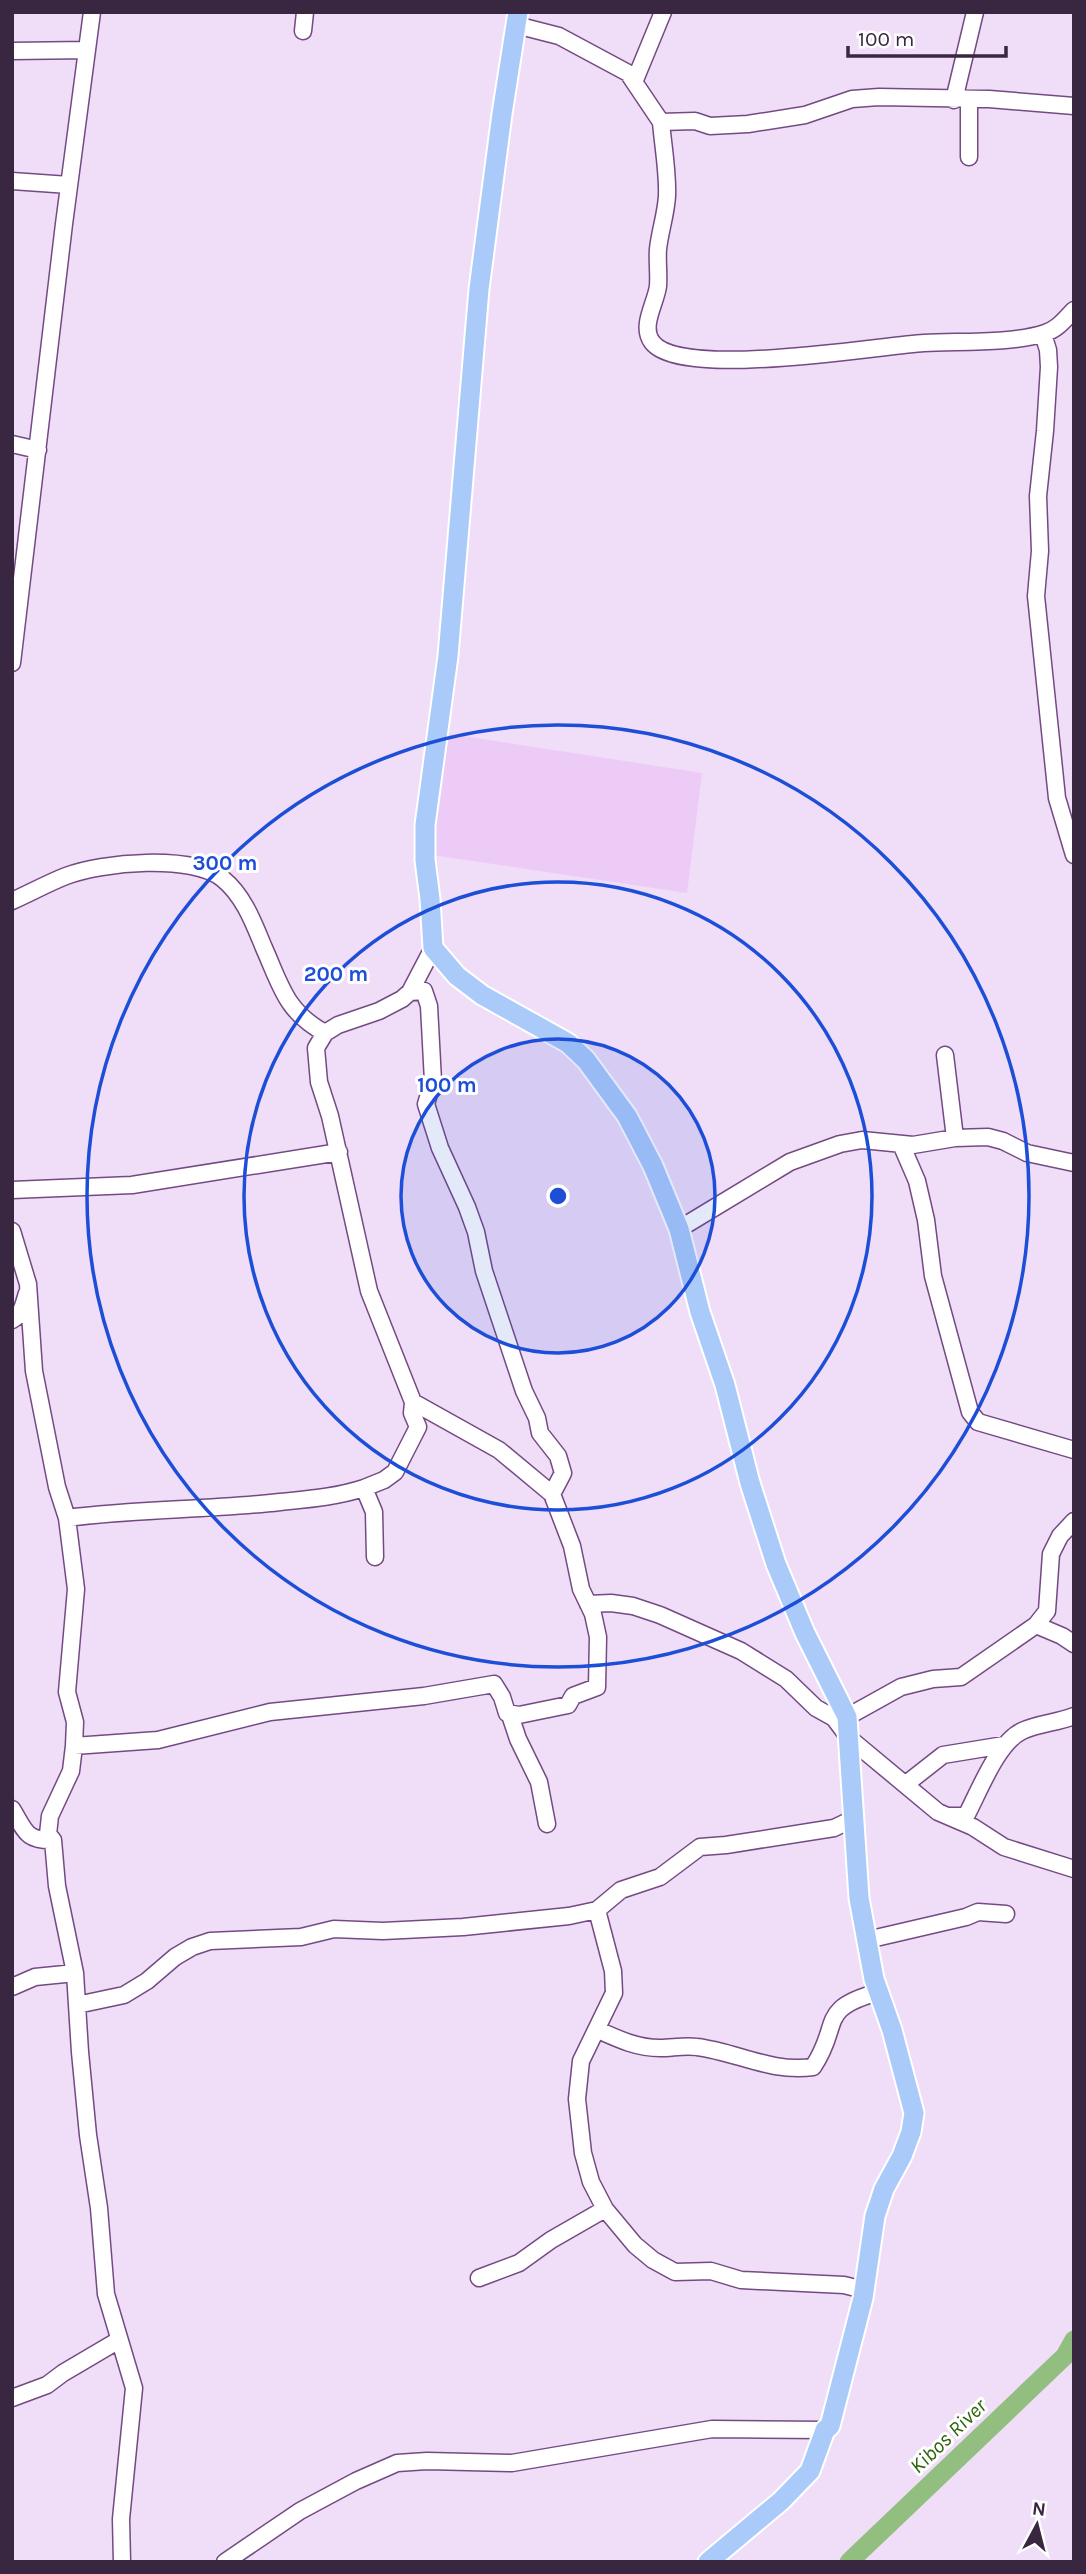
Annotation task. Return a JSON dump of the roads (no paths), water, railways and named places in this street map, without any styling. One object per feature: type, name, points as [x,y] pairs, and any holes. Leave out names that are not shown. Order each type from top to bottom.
[{"type":"main road","points":[[517,19],[479,289],[448,656],[425,825],[425,860],[433,948],[457,976],[482,995],[568,1044],[586,1060],[627,1116],[653,1166],[679,1229],[700,1312],[776,1564],[805,1633],[847,1717],[859,1898],[879,1992],[914,2113],[911,2132],[902,2156],[884,2189],[875,2216],[864,2290],[843,2380],[830,2426],[825,2430],[810,2471],[781,2501],[708,2562]]},
{"type":"street","points":[[12,663],[92,12]]},
{"type":"street","points":[[303,31],[305,12]]},
{"type":"street","points":[[635,80],[663,12]]},
{"type":"street","points":[[969,157],[962,100],[975,12]]},
{"type":"street","points":[[517,19],[559,36],[628,73],[661,122],[667,196],[658,248],[657,287],[647,329],[653,343],[660,350],[715,360],[766,358],[923,343],[974,342],[1043,334],[1054,330],[1074,310]]},
{"type":"street","points":[[12,51],[87,50]]},
{"type":"street","points":[[661,122],[695,121],[710,126],[748,124],[805,115],[852,99],[902,96],[1074,106]]},
{"type":"street","points":[[12,181],[69,185]]},
{"type":"street","points":[[1043,334],[1049,367],[1038,496],[1041,551],[1036,596],[1057,798],[1071,837],[1074,856]]},
{"type":"street","points":[[12,444],[38,450]]},
{"type":"street","points":[[12,901],[65,876],[87,870],[177,863],[214,874],[224,880],[243,902],[294,1010],[309,1024],[325,1033]]},
{"type":"street","points":[[67,1518],[115,1512],[225,1508],[335,1497],[384,1480],[394,1472],[418,1427],[412,1413],[413,1402],[369,1291],[339,1152],[319,1083],[315,1059],[318,1040],[325,1033],[338,1025],[390,1006],[410,992],[433,948]]},
{"type":"street","points":[[410,992],[424,991],[429,1006],[433,1081],[426,1104],[433,1126],[471,1220],[484,1271],[524,1391],[537,1418],[540,1433],[558,1455],[564,1473],[552,1494]]},
{"type":"street","points":[[945,1055],[955,1138]]},
{"type":"street","points":[[679,1229],[761,1178],[812,1153],[862,1140],[901,1144],[988,1137],[1027,1153],[1074,1163]]},
{"type":"street","points":[[901,1144],[917,1181],[926,1220],[933,1276],[964,1398],[970,1412],[978,1422],[1074,1450]]},
{"type":"street","points":[[12,1190],[132,1185],[339,1152]]},
{"type":"street","points":[[12,1231],[28,1289],[34,1371],[57,1487],[67,1518],[76,1589],[67,1692],[75,1722],[74,1746],[71,1771],[50,1815],[48,1834],[53,1839],[57,1886],[75,1973],[81,2066],[99,2208],[106,2294],[134,2388],[121,2519],[122,2562]]},
{"type":"street","points":[[12,1320],[16,1319],[23,1306],[28,1289]]},
{"type":"street","points":[[413,1402],[499,1450],[552,1494],[572,1546],[581,1590],[593,1614],[598,1637],[597,1687],[573,1696],[568,1704],[510,1715]]},
{"type":"street","points":[[364,1488],[374,1513],[374,1558]]},
{"type":"street","points":[[847,1717],[901,1687],[933,1679],[961,1677],[1036,1625],[1046,1611],[1051,1554],[1060,1535],[1074,1521]]},
{"type":"street","points":[[588,1604],[611,1602],[633,1606],[741,1651],[786,1679],[816,1708],[834,1718],[849,1738],[945,1816],[973,1827],[1004,1847],[1074,1869]]},
{"type":"street","points":[[1036,1625],[1074,1644]]},
{"type":"street","points":[[74,1746],[158,1740],[270,1712],[424,1696],[494,1685],[510,1715],[517,1740],[539,1782],[547,1824]]},
{"type":"street","points":[[945,1816],[966,1816],[1004,1745],[1020,1732],[1074,1716]]},
{"type":"street","points":[[906,1784],[943,1755],[1004,1745]]},
{"type":"street","points":[[12,1809],[19,1832],[40,1840],[53,1839]]},
{"type":"street","points":[[77,2005],[124,1995],[148,1981],[175,1957],[210,1941],[301,1937],[334,1929],[383,1931],[463,1927],[569,1916],[597,1910],[621,1890],[660,1877],[700,1847],[834,1828],[855,1818]]},
{"type":"street","points":[[597,1910],[615,1982],[614,1993],[581,2061],[577,2099],[583,2153],[592,2182],[605,2209],[635,2245],[653,2260],[676,2272],[711,2270],[741,2280],[844,2286],[864,2290]]},
{"type":"street","points":[[867,1940],[978,1912],[1006,1914]]},
{"type":"street","points":[[12,1987],[35,1978],[75,1973]]},
{"type":"street","points":[[598,2029],[624,2042],[642,2046],[696,2046],[754,2063],[803,2069],[813,2067],[818,2060],[825,2048],[833,2017],[838,2009],[854,1999],[879,1992]]},
{"type":"street","points":[[479,2278],[519,2263],[551,2240],[605,2209]]},
{"type":"street","points":[[12,2398],[47,2385],[119,2340]]},
{"type":"street","points":[[225,2562],[300,2511],[397,2463],[512,2463],[712,2429],[825,2430]]},
{"type":"waterway","name":"Kibos River","points":[[849,2562],[1065,2356],[1074,2340]]}]
